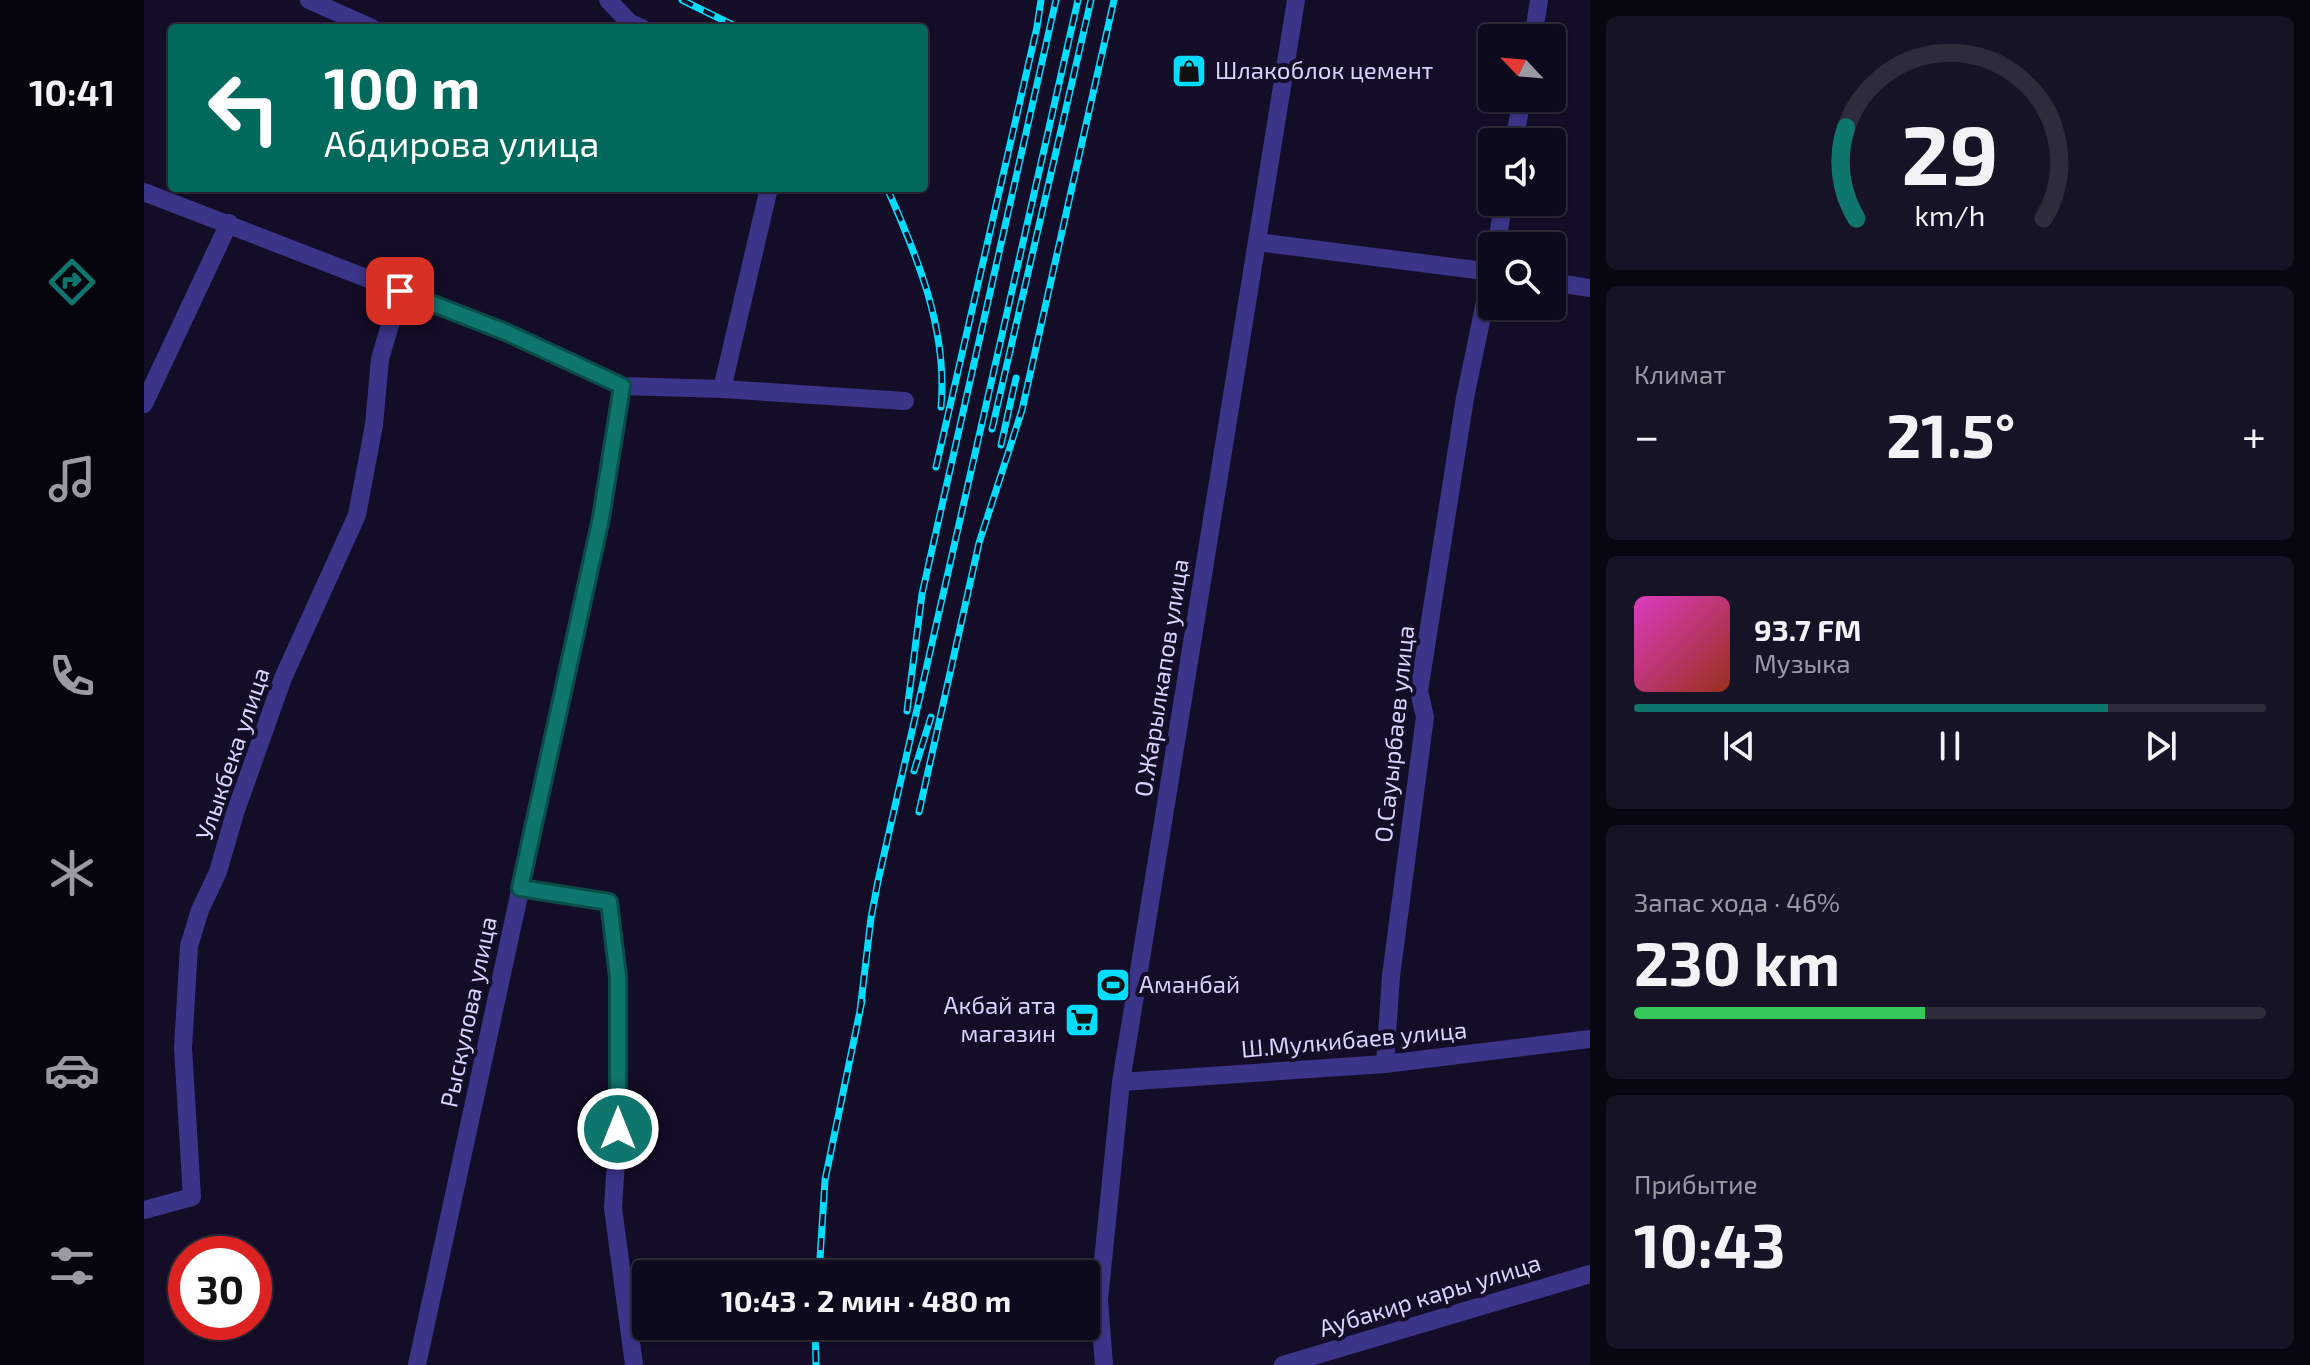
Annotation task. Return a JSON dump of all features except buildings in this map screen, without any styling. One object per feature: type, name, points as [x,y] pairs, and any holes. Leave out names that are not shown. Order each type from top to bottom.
[{"type":"street","points":[[309,0],[363,24]]},
{"type":"street","points":[[608,0],[632,24]]},
{"type":"street","name":"О.Жарылкапов улица","points":[[1104,1365],[1099,1300],[1121,1082],[1296,0]]},
{"type":"street","points":[[1535,24],[1539,0]]},
{"type":"street","points":[[144,192],[508,333],[622,386],[905,401]]},
{"type":"street","points":[[722,389],[762,192]]},
{"type":"street","points":[[144,404],[229,223]]},
{"type":"street","points":[[1257,242],[1478,269]]},
{"type":"street","points":[[1566,284],[1590,288]]},
{"type":"street","name":"Улыкбека улица","points":[[144,1210],[192,1197],[183,1048],[189,946],[200,910],[218,872],[235,813],[283,678],[357,515],[374,425],[380,359],[400,291]]},
{"type":"street","name":"О.Сауырбаев улица","points":[[1385,1064],[1391,976],[1425,717],[1419,691],[1465,398],[1482,320]]},
{"type":"street","name":"Рыскулова улица","points":[[417,1365],[601,518],[622,386]]},
{"type":"street","points":[[520,888],[609,902],[618,977],[618,1129],[613,1208],[634,1365]]},
{"type":"street","name":"Ш.Мулкибаев улица","points":[[1121,1082],[1385,1064],[1590,1039]]},
{"type":"street","name":"Аубакир кары улица","points":[[1283,1365],[1590,1274]]},
{"type":"railway","points":[[682,0],[731,24]]},
{"type":"railway","points":[[936,467],[1041,0]]},
{"type":"railway","points":[[907,711],[922,594],[1056,0]]},
{"type":"railway","points":[[860,1011],[878,881],[1078,0]]},
{"type":"railway","points":[[992,429],[1091,0]]},
{"type":"railway","points":[[919,812],[979,543],[1022,410],[1114,0]]},
{"type":"railway","points":[[889,192],[919,267],[935,322],[942,378],[941,407]]},
{"type":"railway","points":[[1001,445],[1016,378]]},
{"type":"railway","points":[[914,771],[931,717]]},
{"type":"railway","points":[[820,1260],[825,1180],[862,1001]]},
{"type":"railway","points":[[815,1340],[816,1365]]},
{"type":"place","name":"Шлакоблок цемент","points":[[1189,71]]},
{"type":"place","name":"Аманбай","points":[[1113,985]]},
{"type":"place","name":"Акбай ата магазин","points":[[1082,1020]]},
{"type":"route","points":[[400,291],[508,333],[622,386],[601,518],[520,888],[609,902],[618,977],[618,1129]]}]
